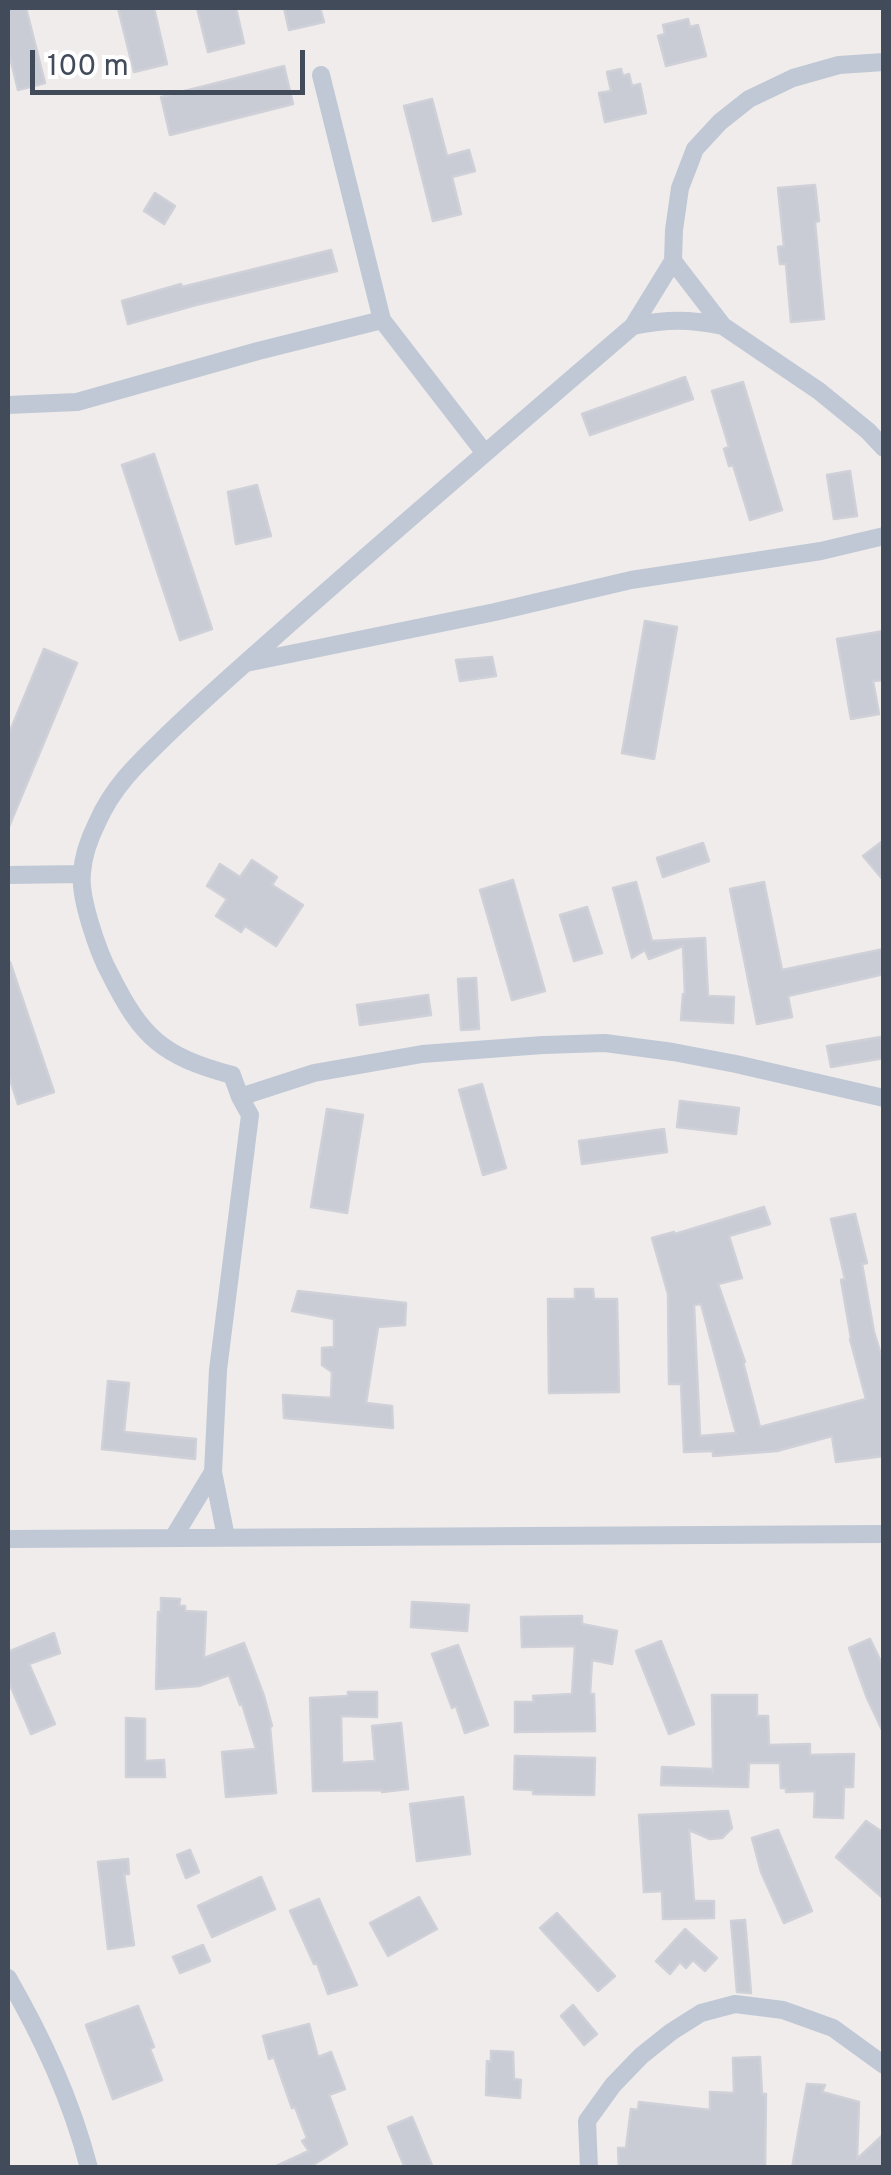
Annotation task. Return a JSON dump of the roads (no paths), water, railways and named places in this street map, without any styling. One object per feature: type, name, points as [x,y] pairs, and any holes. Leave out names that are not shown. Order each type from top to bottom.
[{"type":"street","points":[[226,1537],[212,1472],[218,1370],[250,1115],[232,1075],[202,1067],[154,1041],[136,1022],[103,962],[83,896],[81,874],[95,826],[125,776],[245,663],[633,326],[673,261],[680,188],[695,149],[720,122],[749,99],[793,78],[839,65],[884,62]]},
{"type":"street","points":[[321,75],[382,320],[484,452]]},
{"type":"street","points":[[673,261],[723,326],[845,412],[884,448]]},
{"type":"street","points":[[8,405],[78,402],[258,350],[382,320]]},
{"type":"street","points":[[633,326],[691,320],[723,326]]},
{"type":"street","points":[[245,663],[631,580],[884,536]]},
{"type":"street","points":[[8,875],[81,874]]},
{"type":"street","points":[[240,1097],[314,1072],[422,1054],[605,1043],[736,1064],[884,1098]]},
{"type":"street","points":[[173,1538],[212,1472]]},
{"type":"street","points":[[8,1539],[884,1534]]},
{"type":"street","points":[[8,1978],[36,2029],[76,2119],[89,2168]]},
{"type":"street","points":[[589,2168],[588,2121],[612,2085],[656,2044],[701,2013],[734,2004],[783,2010],[833,2028],[884,2065]]}]
